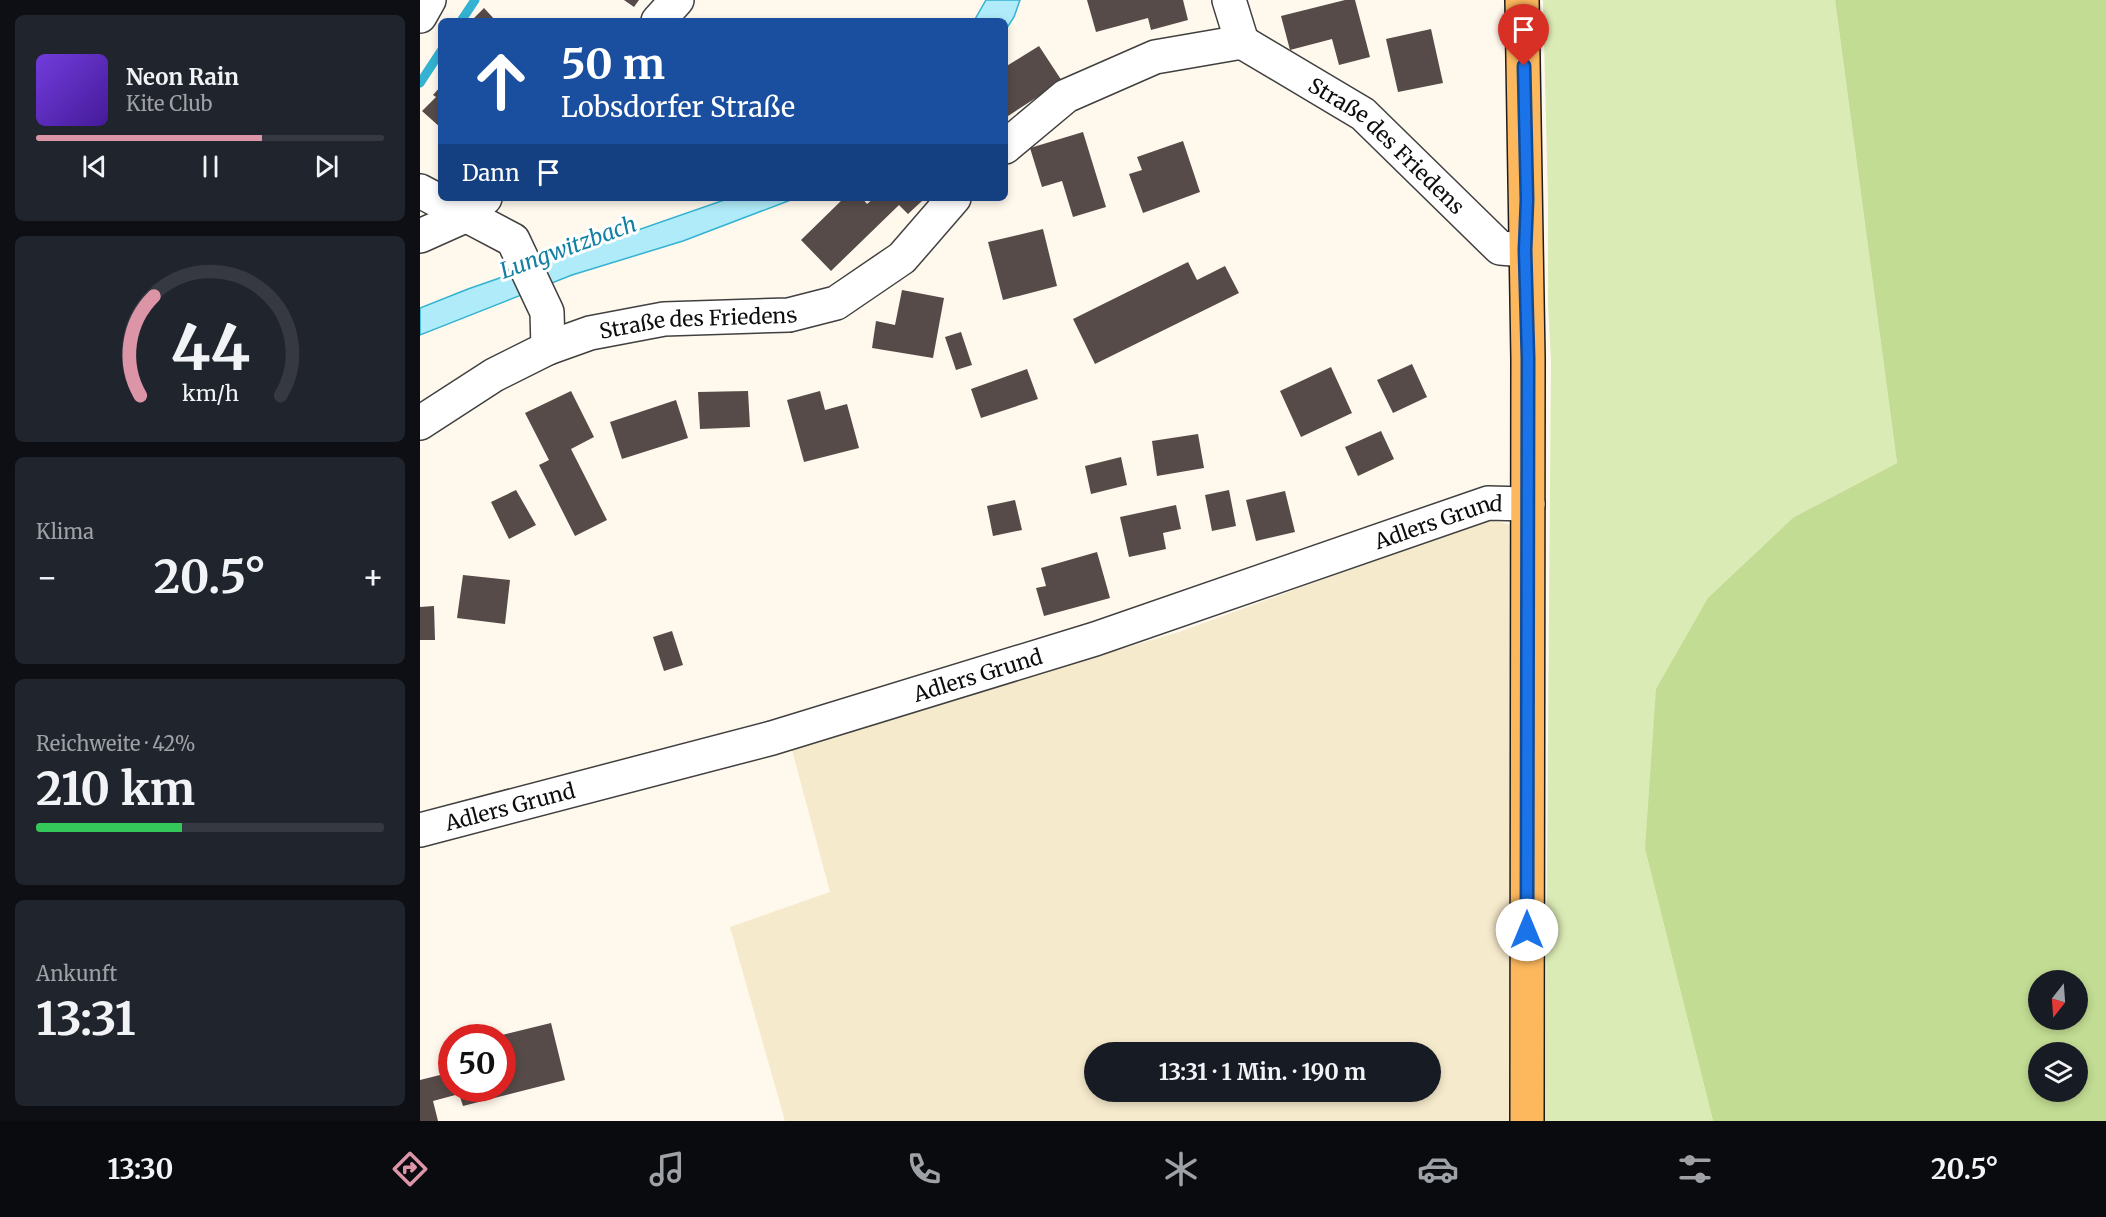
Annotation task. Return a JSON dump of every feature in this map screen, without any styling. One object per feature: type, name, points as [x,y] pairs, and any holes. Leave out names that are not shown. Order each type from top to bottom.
[{"type":"main road","points":[[1522,0],[1528,358],[1527,1121]]},
{"type":"street","points":[[420,16],[429,0]]},
{"type":"street","points":[[661,18],[677,0]]},
{"type":"street","points":[[1008,144],[1066,96],[1155,57],[1242,42],[1229,0]]},
{"type":"street","name":"Straße des Friedens","points":[[1242,42],[1363,114],[1500,248],[1525,250]]},
{"type":"street","points":[[420,191],[438,196]]},
{"type":"street","points":[[457,201],[476,206],[513,240],[547,312],[548,348]]},
{"type":"street","name":"Straße des Friedens","points":[[420,423],[494,375],[548,348],[590,333],[664,319],[789,315],[836,303],[902,258],[951,201]]},
{"type":"street","points":[[420,236],[476,206]]},
{"type":"street","name":"Adlers Grund","points":[[420,830],[784,735],[1095,639],[1488,503],[1528,504]]},
{"type":"shaded area","points":[[1489,519],[1511,525],[1512,1121],[785,1121],[730,927],[830,892],[791,746],[1179,632]]},
{"type":"green space","points":[[1543,0],[1835,0],[1897,463],[1794,517],[1645,849],[1713,1121],[1545,1121],[1551,361]]},
{"type":"green space","points":[[1835,0],[2106,0],[2106,1121],[1713,1121],[1645,849],[1656,689],[1708,598],[1794,517],[1897,463]]},
{"type":"water","points":[[986,0],[1020,0],[1008,26],[1008,18],[976,18]]},
{"type":"water","points":[[721,201],[788,201],[683,241],[572,275],[420,335],[420,308],[468,289]]},
{"type":"building","points":[[624,0],[639,0],[634,7]]},
{"type":"building","points":[[1087,0],[1183,0],[1188,20],[1151,30],[1148,18],[1096,32]]},
{"type":"building","points":[[1345,0],[1355,0],[1370,57],[1339,65],[1332,39],[1290,50],[1281,16]]},
{"type":"building","points":[[484,8],[493,18],[474,18]]},
{"type":"building","points":[[1431,29],[1443,83],[1398,92],[1386,39]]},
{"type":"building","points":[[1039,46],[1062,81],[1008,116],[1008,65]]},
{"type":"building","points":[[438,89],[438,125],[422,111],[436,97],[433,95]]},
{"type":"building","points":[[1083,132],[1106,207],[1073,217],[1062,181],[1042,187],[1030,148]]},
{"type":"building","points":[[1183,141],[1200,192],[1143,213],[1129,174],[1142,170],[1137,157]]},
{"type":"building","points":[[841,201],[864,201],[867,204],[870,201],[922,201],[908,214],[899,205],[831,271],[801,240]]},
{"type":"building","points":[[1043,229],[1057,286],[1003,300],[988,242]]},
{"type":"building","points":[[1188,262],[1197,280],[1225,266],[1239,293],[1095,364],[1073,319]]},
{"type":"building","points":[[902,290],[944,298],[933,358],[872,348],[876,321],[895,325]]},
{"type":"building","points":[[961,332],[972,365],[956,370],[945,337]]},
{"type":"building","points":[[1412,364],[1427,397],[1393,413],[1377,380]]},
{"type":"building","points":[[1331,367],[1352,413],[1301,437],[1280,391]]},
{"type":"building","points":[[1027,369],[1038,399],[981,418],[971,389]]},
{"type":"building","points":[[571,391],[594,437],[571,449],[607,520],[575,536],[539,465],[549,460],[525,413]]},
{"type":"building","points":[[748,391],[750,427],[700,429],[698,392]]},
{"type":"building","points":[[820,391],[825,410],[847,404],[859,448],[804,462],[787,400]]},
{"type":"building","points":[[676,400],[688,438],[622,459],[610,422]]},
{"type":"building","points":[[1381,431],[1394,459],[1358,476],[1345,447]]},
{"type":"building","points":[[1198,434],[1204,468],[1157,476],[1152,441]]},
{"type":"building","points":[[1121,457],[1127,485],[1091,494],[1085,466]]},
{"type":"building","points":[[516,490],[536,525],[509,539],[491,502]]},
{"type":"building","points":[[1229,490],[1236,526],[1212,531],[1205,495]]},
{"type":"building","points":[[1285,491],[1295,532],[1256,541],[1246,500]]},
{"type":"building","points":[[1015,500],[1022,530],[993,536],[987,506]]},
{"type":"building","points":[[1176,505],[1181,529],[1163,533],[1166,549],[1129,557],[1120,517]]},
{"type":"building","points":[[1097,552],[1110,598],[1044,616],[1036,588],[1046,586],[1041,568]]},
{"type":"building","points":[[463,575],[510,580],[505,624],[457,618]]},
{"type":"building","points":[[434,606],[435,640],[420,640],[420,607]]},
{"type":"building","points":[[672,631],[683,665],[664,671],[653,637]]},
{"type":"building","points":[[551,1023],[565,1080],[516,1092],[516,1032]]},
{"type":"building","points":[[438,1076],[438,1100],[433,1101],[438,1121],[420,1121],[420,1080]]},
{"type":"building","points":[[462,1102],[479,1102],[463,1106]]},
{"type":"waterway","points":[[463,18],[475,0]]},
{"type":"waterway","points":[[420,83],[438,56]]},
{"type":"route","points":[[1524,66],[1528,358],[1527,930]]},
{"type":"water label","name":"Lungwitzbach","points":[[568,247]]}]
